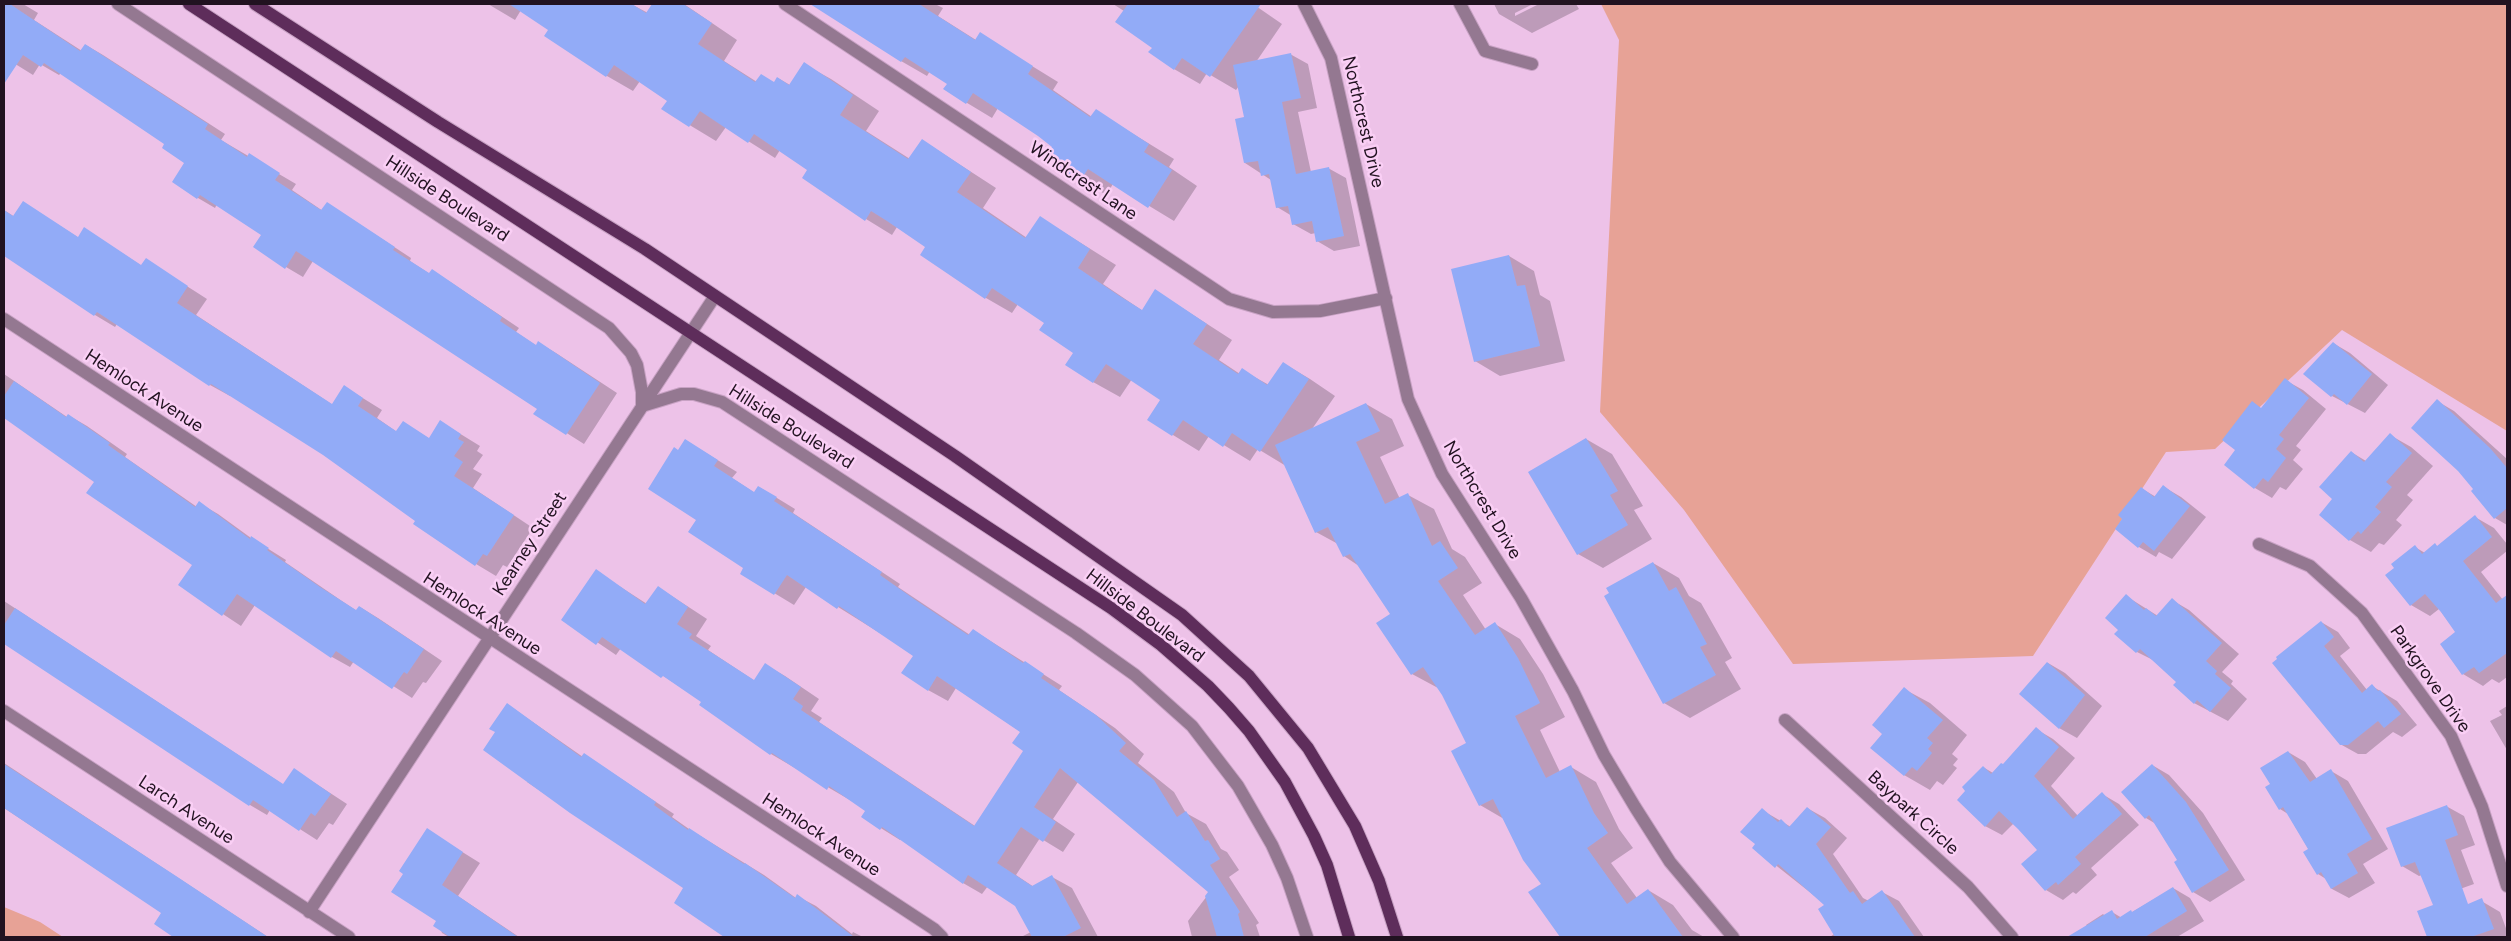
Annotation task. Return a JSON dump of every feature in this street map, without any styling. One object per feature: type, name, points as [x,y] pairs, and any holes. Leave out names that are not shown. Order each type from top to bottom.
[{"type":"main road","name":"Hillside Boulevard","points":[[189,4],[1111,608],[1161,645],[1208,686],[1249,731],[1300,808],[1327,864],[1349,937]]},
{"type":"main road","name":"Hillside Boulevard","points":[[255,4],[423,113],[638,245],[920,432],[1157,596],[1227,654],[1290,723],[1324,772],[1367,852],[1397,937]]},
{"type":"street","name":"Hillside Boulevard","points":[[118,4],[610,328],[631,353],[637,365],[642,385],[642,406],[680,394],[694,394],[722,402],[1076,633],[1135,675],[1192,726],[1238,786],[1272,845],[1287,878],[1307,937]]},
{"type":"street","name":"Windcrest Lane","points":[[785,4],[1229,299],[1273,312],[1320,311],[1386,298]]},
{"type":"street","name":"Northcrest Drive","points":[[1304,4],[1331,58],[1408,399],[1442,474],[1521,598],[1573,691],[1604,755],[1635,807],[1670,862],[1733,937]]},
{"type":"street","points":[[1460,4],[1485,52],[1532,64]]},
{"type":"street","name":"Kearney Street","points":[[309,912],[715,296]]},
{"type":"street","name":"Hemlock Avenue","points":[[4,319],[488,639],[934,929],[942,937]]},
{"type":"street","name":"Parkgrove Drive","points":[[2259,544],[2310,566],[2362,613],[2451,736],[2482,808],[2507,886]]},
{"type":"street","name":"Larch Avenue","points":[[4,711],[349,937]]},
{"type":"street","name":"Baypark Circle","points":[[1785,720],[1968,887],[2012,937]]},
{"type":"shaded area","points":[[1601,4],[2507,4],[2507,431],[2342,330],[2215,449],[2166,452],[2033,656],[1793,664],[1684,510],[1600,412],[1619,40]]},
{"type":"shaded area","points":[[4,907],[40,922],[63,937],[4,937]]},
{"type":"building","points":[[4,4],[10,4],[80,51],[85,44],[208,124],[205,129],[247,157],[249,153],[280,173],[275,180],[321,210],[327,202],[395,247],[393,250],[429,273],[432,269],[502,317],[500,321],[536,345],[538,341],[600,383],[566,435],[533,414],[537,409],[296,251],[285,269],[253,247],[261,235],[200,195],[197,199],[172,182],[184,163],[162,148],[164,144],[44,63],[41,67],[23,55],[4,84]]},
{"type":"building","points":[[509,4],[632,4],[646,13],[652,4],[683,4],[712,23],[698,44],[755,82],[761,74],[774,82],[777,77],[789,85],[804,62],[853,95],[840,115],[908,159],[922,139],[971,172],[957,192],[1025,238],[1040,216],[1090,249],[1078,268],[1118,295],[1142,310],[1155,289],[1207,324],[1193,344],[1238,374],[1242,368],[1267,385],[1283,362],[1309,379],[1260,452],[1232,433],[1223,447],[1183,420],[1172,436],[1147,420],[1160,400],[1106,364],[1093,383],[1065,365],[1073,353],[1039,330],[1044,323],[992,288],[985,299],[920,255],[925,247],[887,221],[871,211],[865,221],[802,178],[807,170],[754,134],[748,143],[700,111],[689,127],[661,109],[667,101],[614,65],[606,77],[544,36],[548,30]]},
{"type":"building","points":[[810,4],[919,4],[975,40],[980,32],[1033,66],[1028,74],[1090,117],[1096,109],[1149,144],[1144,152],[1172,170],[1148,208],[1088,169],[1080,181],[1045,159],[1052,147],[973,93],[966,104],[943,89],[947,84],[905,57],[901,62]]},
{"type":"building","points":[[1128,4],[1261,4],[1210,77],[1182,58],[1174,70],[1148,52],[1152,48],[1115,22]]},
{"type":"building","points":[[1291,53],[1301,98],[1282,102],[1296,174],[1329,167],[1344,236],[1316,242],[1312,221],[1292,225],[1288,206],[1276,208],[1269,174],[1261,176],[1258,161],[1244,163],[1235,119],[1244,117],[1233,65]]},
{"type":"building","points":[[23,201],[78,237],[84,227],[141,265],[146,258],[188,286],[177,303],[332,404],[344,385],[363,398],[358,406],[396,431],[403,421],[429,438],[440,420],[461,434],[458,439],[464,442],[454,456],[463,462],[454,476],[514,515],[487,556],[483,554],[475,566],[413,524],[415,521],[323,455],[211,384],[209,386],[97,312],[94,316],[4,256],[4,210],[13,216]]},
{"type":"building","points":[[1509,255],[1517,286],[1525,285],[1540,346],[1474,362],[1451,269]]},
{"type":"building","points":[[2333,342],[2372,374],[2347,405],[2334,394],[2331,397],[2303,374]]},
{"type":"building","points":[[2285,378],[2309,398],[2279,435],[2284,439],[2276,449],[2286,458],[2268,482],[2263,478],[2254,489],[2224,465],[2235,450],[2222,440],[2252,401],[2261,408]]},
{"type":"building","points":[[14,381],[66,417],[68,414],[110,443],[108,445],[195,507],[199,501],[250,539],[251,536],[269,548],[267,550],[320,587],[356,610],[359,606],[424,649],[407,674],[404,672],[392,689],[336,651],[331,658],[237,594],[222,616],[178,585],[192,565],[86,493],[94,482],[4,418],[4,396]]},
{"type":"building","points":[[2437,399],[2490,448],[2507,468],[2507,508],[2494,519],[2471,491],[2473,489],[2458,471],[2411,428]]},
{"type":"building","points":[[1366,403],[1380,431],[1356,442],[1385,504],[1408,493],[1432,546],[1440,541],[1458,568],[1438,581],[1475,635],[1495,622],[1518,658],[1540,703],[1515,716],[1546,778],[1571,765],[1594,813],[1608,833],[1587,848],[1627,904],[1648,889],[1683,937],[1560,937],[1528,892],[1541,884],[1523,860],[1493,799],[1479,806],[1451,751],[1466,743],[1442,695],[1423,667],[1411,675],[1376,623],[1390,614],[1350,554],[1343,557],[1328,527],[1315,533],[1275,445]]},
{"type":"building","points":[[2390,433],[2412,453],[2386,482],[2392,487],[2375,507],[2381,512],[2361,534],[2358,531],[2349,541],[2319,515],[2332,499],[2319,487],[2351,451],[2364,462]]},
{"type":"building","points":[[1586,438],[1618,491],[1610,495],[1628,525],[1577,555],[1528,472]]},
{"type":"building","points":[[685,439],[718,460],[714,466],[754,492],[758,486],[777,497],[774,501],[882,572],[880,575],[914,599],[968,635],[973,629],[1023,663],[1025,661],[1044,674],[1041,678],[1096,715],[1126,743],[1119,751],[1154,780],[1177,817],[1186,811],[1205,841],[1208,840],[1220,859],[1210,865],[1240,912],[1238,914],[1244,937],[1217,937],[1205,896],[1208,892],[1060,768],[1034,807],[1056,822],[1043,842],[1021,827],[997,863],[1032,886],[1052,875],[1081,928],[1063,937],[1032,937],[1015,906],[968,875],[963,884],[882,827],[880,830],[861,817],[865,811],[829,786],[827,790],[772,753],[770,755],[699,705],[701,702],[663,676],[661,678],[602,637],[596,645],[561,620],[596,569],[645,604],[658,586],[688,607],[677,624],[692,634],[689,638],[754,680],[765,663],[801,687],[793,699],[803,706],[801,710],[974,826],[1023,751],[1012,743],[1020,732],[937,676],[928,691],[901,673],[913,656],[839,606],[837,609],[787,575],[774,595],[740,574],[743,568],[688,532],[696,520],[648,489],[674,447],[678,450]]},
{"type":"building","points":[[2163,485],[2190,506],[2154,551],[2143,542],[2138,548],[2115,529],[2122,519],[2118,515],[2141,487],[2154,497]]},
{"type":"building","points":[[2475,515],[2492,537],[2463,561],[2496,603],[2507,595],[2507,653],[2479,673],[2474,667],[2462,675],[2440,644],[2455,632],[2441,612],[2425,594],[2410,606],[2385,575],[2394,568],[2391,564],[2415,545],[2422,554],[2435,543],[2437,546]]},
{"type":"building","points":[[1653,562],[1669,591],[1676,587],[1707,644],[1700,647],[1716,675],[1663,704],[1604,596],[1609,593],[1606,588]]},
{"type":"building","points":[[2126,594],[2144,610],[2146,608],[2156,616],[2172,598],[2222,643],[2206,661],[2217,671],[2215,674],[2231,688],[2210,712],[2197,700],[2194,704],[2173,685],[2176,682],[2140,649],[2136,653],[2114,634],[2118,630],[2105,618]]},
{"type":"building","points":[[15,608],[283,784],[294,768],[331,794],[315,816],[311,813],[299,831],[253,800],[249,806],[4,644],[4,625]]},
{"type":"building","points":[[2321,621],[2334,637],[2324,646],[2362,693],[2372,684],[2378,691],[2380,690],[2401,714],[2384,728],[2378,721],[2348,745],[2340,745],[2272,663],[2277,659],[2276,657]]},
{"type":"building","points":[[2047,662],[2085,695],[2059,729],[2019,694]]},
{"type":"building","points":[[1904,687],[1943,720],[1927,738],[1933,743],[1928,749],[1932,753],[1917,771],[1912,767],[1904,776],[1870,748],[1882,734],[1872,725]]},
{"type":"building","points":[[507,703],[581,757],[584,753],[656,802],[654,805],[688,830],[689,828],[745,863],[795,898],[797,894],[854,937],[724,937],[674,903],[683,888],[570,813],[483,750],[495,732],[489,729]]},
{"type":"building","points":[[2036,727],[2059,747],[2034,776],[2073,819],[2102,792],[2122,814],[2075,857],[2081,864],[2058,885],[2056,882],[2045,891],[2021,864],[2037,850],[2018,829],[1999,811],[1985,827],[1957,800],[1965,791],[1962,787],[1983,766],[1991,774],[2001,763],[2003,764]]},
{"type":"building","points":[[2288,751],[2310,782],[2331,769],[2372,839],[2347,854],[2358,873],[2331,889],[2321,872],[2317,875],[2303,852],[2308,849],[2283,807],[2279,810],[2265,787],[2270,784],[2260,768]]},
{"type":"building","points":[[4,764],[268,937],[173,937],[154,924],[161,913],[4,808]]},
{"type":"building","points":[[2152,764],[2186,802],[2229,870],[2192,893],[2174,862],[2177,860],[2149,815],[2145,819],[2121,792]]},
{"type":"building","points":[[2447,805],[2458,835],[2445,840],[2468,904],[2482,898],[2494,929],[2471,937],[2427,937],[2417,911],[2433,905],[2415,862],[2401,867],[2386,828]]},
{"type":"building","points":[[1807,807],[1831,827],[1816,844],[1850,893],[1853,891],[1862,904],[1882,890],[1915,937],[1835,937],[1818,909],[1824,905],[1778,864],[1775,868],[1752,848],[1755,844],[1740,832],[1762,808],[1778,822],[1781,819],[1789,827]]},
{"type":"building","points":[[427,828],[463,852],[442,885],[518,937],[450,937],[433,926],[436,921],[391,892],[403,874],[399,871]]},
{"type":"building","points":[[2173,887],[2187,911],[2145,937],[2067,937],[2112,910],[2117,919]]}]
